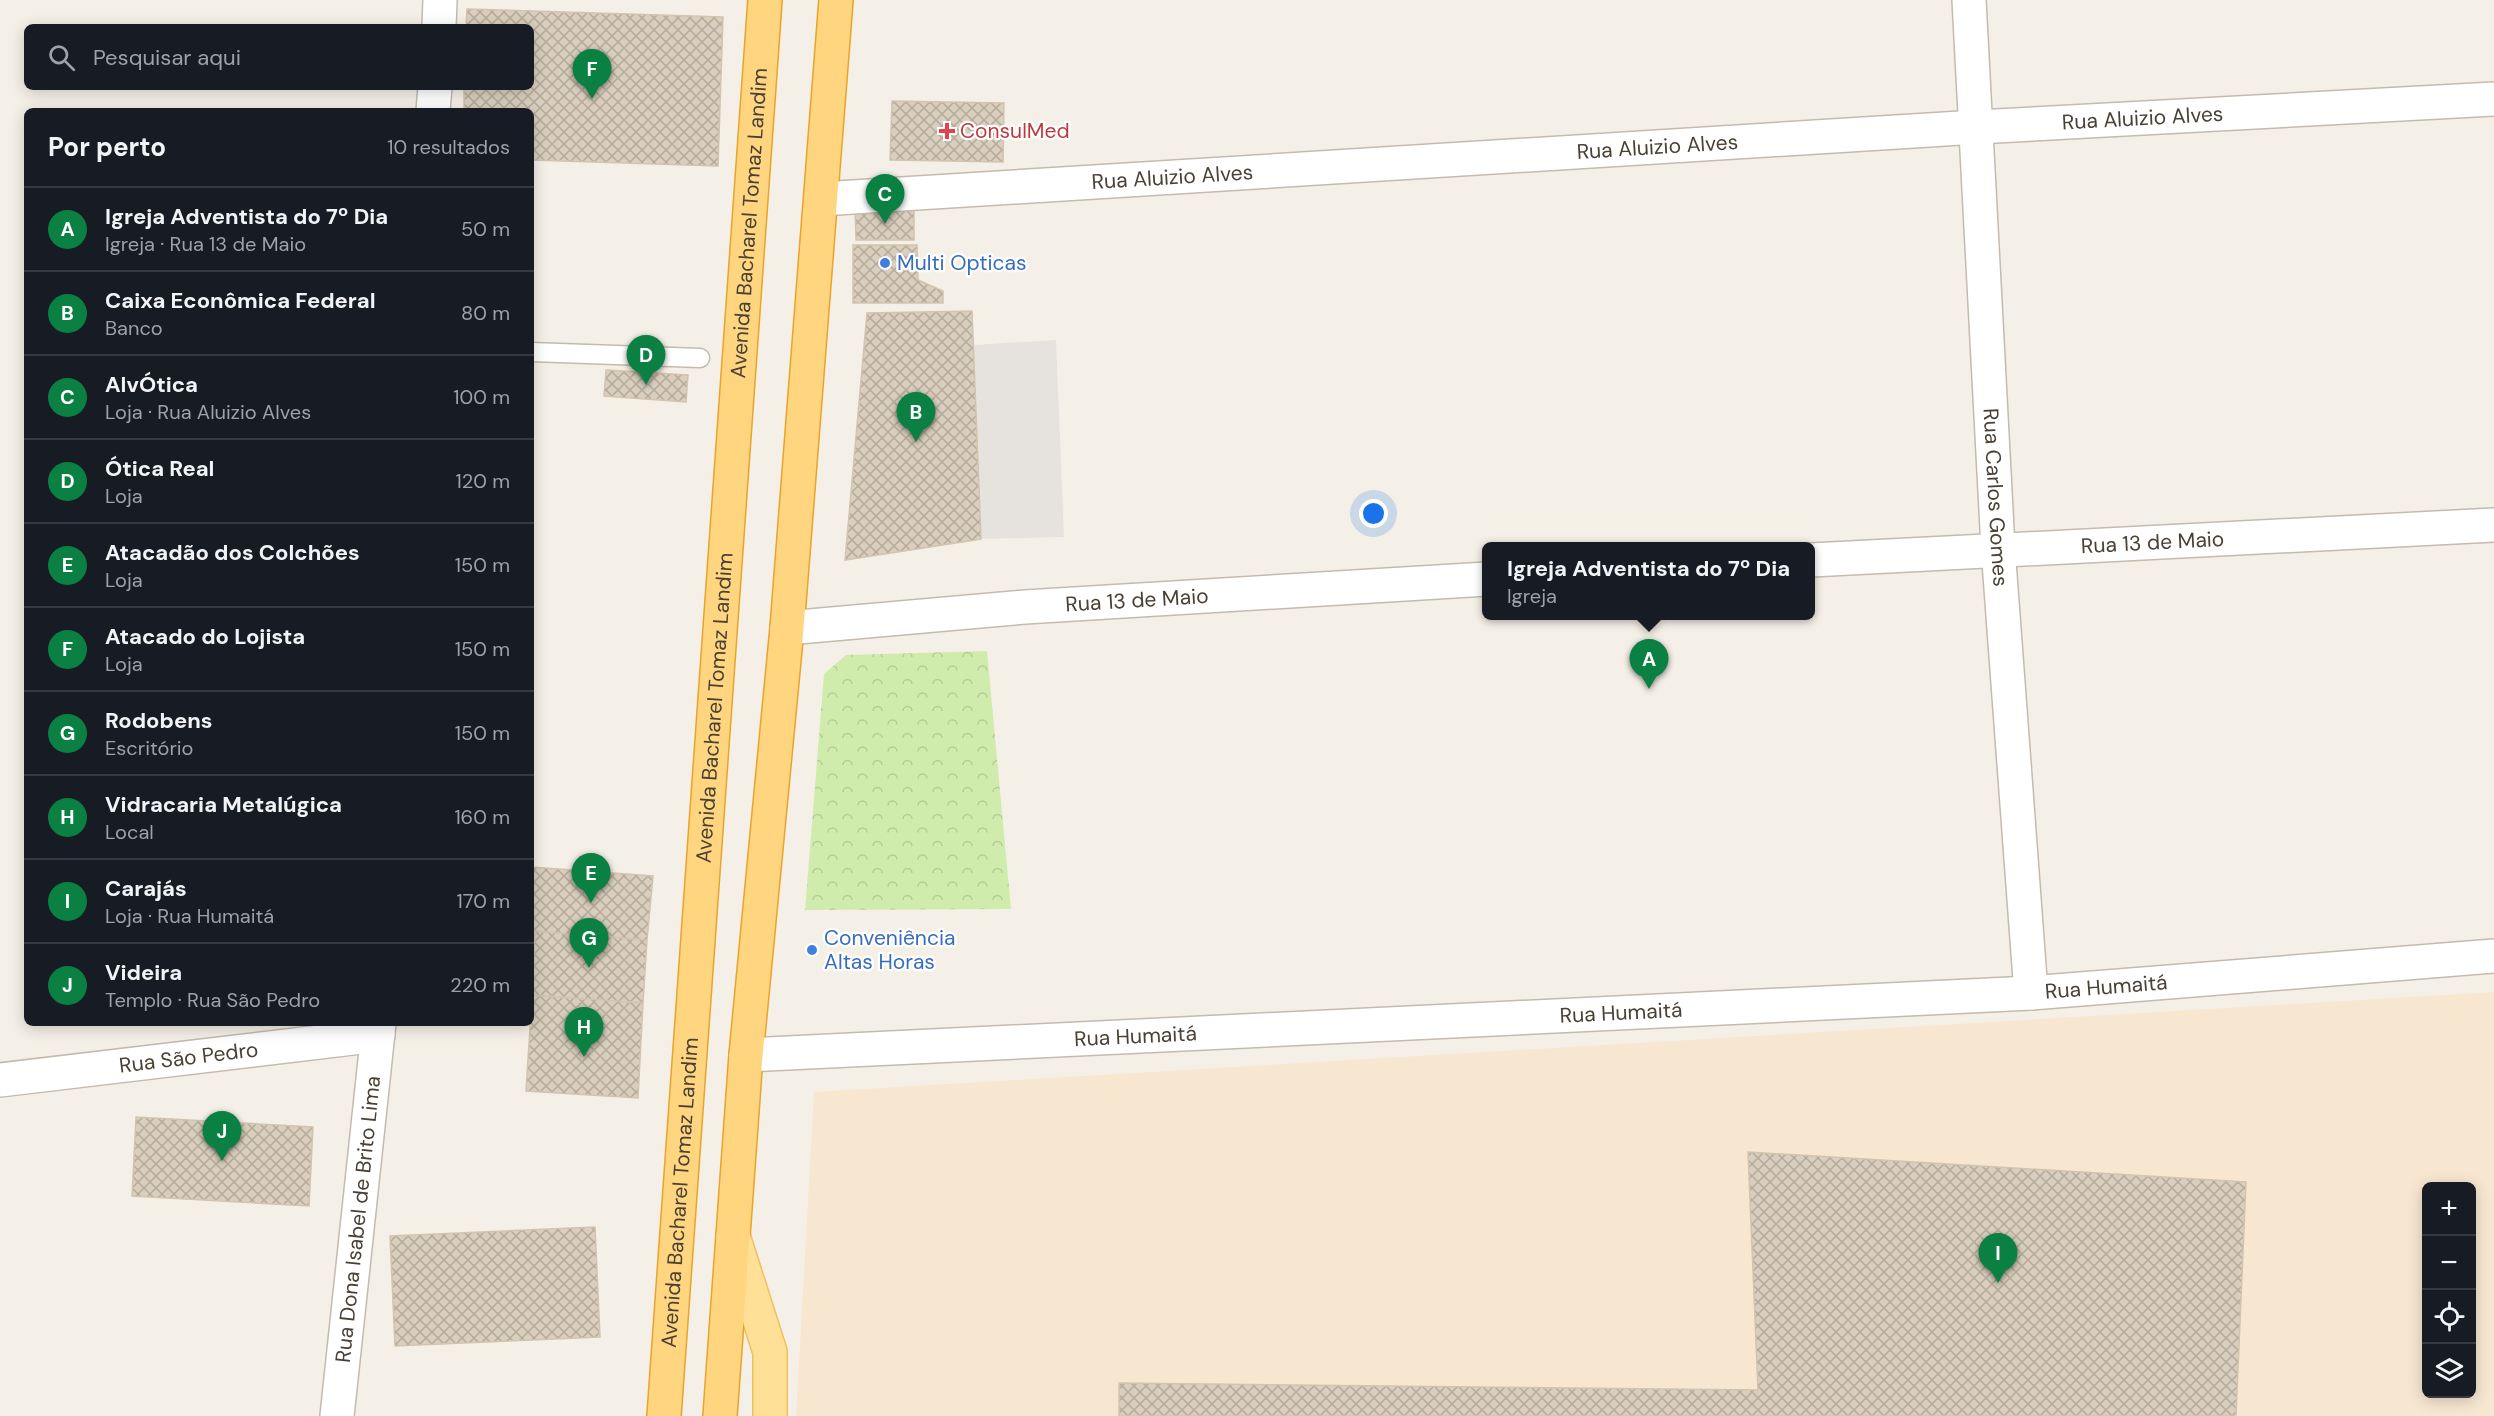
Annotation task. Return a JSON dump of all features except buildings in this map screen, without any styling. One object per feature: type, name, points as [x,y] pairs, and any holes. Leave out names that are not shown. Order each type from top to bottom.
[{"type":"highway","name":"Avenida Bacharel Tomaz Landim","points":[[664,1416],[765,0]]},
{"type":"highway","points":[[720,1416],[746,1055],[787,628],[836,0]]},
{"type":"main road","points":[[733,1234],[770,1352],[770,1416]]},
{"type":"street","points":[[439,24],[440,0]]},
{"type":"street","name":"Rua Carlos Gomes","points":[[1969,0],[1998,548],[2031,993]]},
{"type":"street","points":[[433,108],[435,90]]},
{"type":"street","name":"Rua Aluizio Alves","points":[[821,198],[1977,127],[2494,99]]},
{"type":"street","name":"Rua 13 de Maio","points":[[1815,560],[1998,548],[2494,525]]},
{"type":"street","name":"Rua 13 de Maio","points":[[787,628],[1025,607],[1482,579]]},
{"type":"street","name":"Rua Humaitá","points":[[746,1055],[2031,993],[2494,956]]},
{"type":"street","name":"Rua São Pedro","points":[[0,1080],[378,1029]]},
{"type":"street","name":"Rua Dona Isabel de Brito Lima","points":[[337,1416],[378,1029]]},
{"type":"lane","points":[[534,352],[700,358]]},
{"type":"shaded area","points":[[1056,340],[1064,537],[981,539],[973,345]]},
{"type":"shaded area","points":[[2494,992],[2494,1416],[796,1416],[814,1092]]},
{"type":"green space","points":[[987,651],[1011,909],[805,910],[824,674],[846,655]]},
{"type":"place","name":"Atacado do Lojista","points":[[592,99]]},
{"type":"place","name":"ConsulMed","points":[[947,131]]},
{"type":"place","name":"AlvÓtica","points":[[885,224]]},
{"type":"place","name":"Multi Opticas","points":[[885,263]]},
{"type":"place","name":"Ótica Real","points":[[646,385]]},
{"type":"place","name":"Caixa Econômica Federal","points":[[916,442]]},
{"type":"place","name":"Igreja Adventista do 7º Dia","points":[[1649,689]]},
{"type":"place","name":"Atacadão dos Colchões","points":[[591,903]]},
{"type":"place","name":"Conveniência Altas Horas","points":[[812,950]]},
{"type":"place","name":"Rodobens","points":[[589,968]]},
{"type":"place","name":"Vidracaria Metalúgica","points":[[584,1057]]},
{"type":"place","name":"Videira","points":[[222,1161]]},
{"type":"place","name":"Carajás","points":[[1998,1283]]}]
